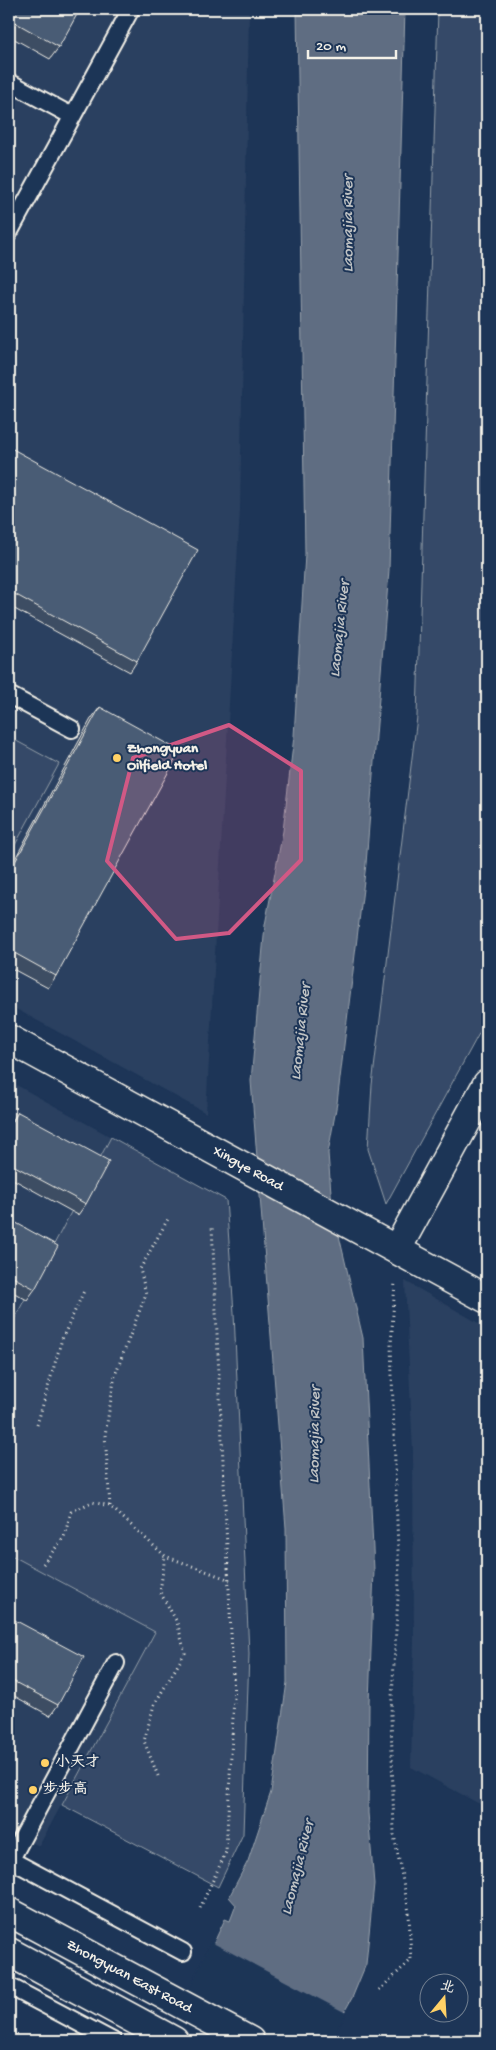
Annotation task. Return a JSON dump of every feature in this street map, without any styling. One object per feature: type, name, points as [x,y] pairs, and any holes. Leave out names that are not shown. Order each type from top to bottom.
[{"type":"street","name":"Xingye Road","points":[[9,1039],[487,1299]]},
{"type":"street","points":[[397,1249],[487,1084]]},
{"type":"street","name":"Zhongyuan East Road","points":[[9,1912],[250,2041]]},
{"type":"street","points":[[9,1952],[174,2041]]},
{"type":"lane","points":[[9,233],[131,9]]},
{"type":"lane","points":[[9,82],[72,116]]},
{"type":"lane","points":[[9,695],[72,728]]},
{"type":"lane","points":[[116,1663],[9,1861],[183,1952]]},
{"type":"lane","points":[[9,1986],[113,2041]]},
{"type":"path","points":[[110,1506],[105,1435],[115,1375],[146,1294],[140,1269],[168,1219]]},
{"type":"path","points":[[200,1908],[226,1852],[234,1697],[212,1226]]},
{"type":"path","points":[[379,1990],[411,1960],[409,1912],[394,1834],[391,1714],[399,1580],[391,1346],[397,1249]]},
{"type":"path","points":[[37,1425],[62,1339],[84,1291]]},
{"type":"path","points":[[44,1564],[64,1537],[71,1512],[92,1502],[110,1506],[165,1556],[230,1580]]},
{"type":"path","points":[[158,1776],[144,1741],[154,1705],[185,1653],[177,1622],[160,1592],[165,1556]]},
{"type":"highlighted area","points":[[229,725],[301,771],[301,860],[229,933],[176,939],[107,861],[133,758]]},
{"type":"shaded area","name":"Zhongyuan Oilfield Hotel","points":[[9,9],[249,9],[240,510],[206,1113],[9,1005]]},
{"type":"shaded area","points":[[438,9],[480,9],[487,13],[487,1019],[386,1204],[368,1149],[372,1085],[417,717]]},
{"type":"shaded area","points":[[9,737],[59,764],[9,856]]},
{"type":"shaded area","points":[[9,1081],[111,1137],[9,1329]]},
{"type":"shaded area","points":[[111,1137],[226,1200],[234,1313],[249,1654],[243,1834],[218,1887],[62,1805],[155,1632],[9,1554],[9,1329]]},
{"type":"shaded area","points":[[405,1281],[487,1328],[487,1808],[411,1767],[414,1642],[413,1453]]},
{"type":"shaded area","points":[[9,1554],[155,1632],[39,1846],[9,1830]]},
{"type":"water","name":"Laomajia River","points":[[297,9],[405,9],[389,570],[366,864],[337,1103],[328,1153],[332,1206],[363,1338],[374,1570],[369,1702],[368,1813],[374,1884],[366,1964],[352,1998],[328,2041],[168,2041],[225,1919],[230,1921],[236,1905],[229,1897],[248,1861],[271,1792],[287,1682],[286,1528],[251,1081],[265,925],[283,831],[294,736],[305,554]]},
{"type":"pier","points":[[211,1942],[346,2013],[331,2041],[165,2041]]},
{"type":"building","points":[[9,9],[80,9],[59,47],[9,19]]},
{"type":"building","points":[[9,447],[198,550],[137,661],[9,591]]},
{"type":"building","points":[[100,707],[180,751],[56,976],[9,950],[9,873]]},
{"type":"building","points":[[18,1112],[109,1161],[86,1204],[9,1163],[9,1128]]},
{"type":"building","points":[[9,1219],[58,1246],[35,1289],[9,1275]]},
{"type":"building","points":[[9,1617],[84,1657],[58,1705],[9,1679]]},
{"type":"place","name":"Zhongyuan Oilfield Hotel","points":[[117,758]]},
{"type":"place","name":"小天才","points":[[45,1763]]},
{"type":"place","name":"步步高","points":[[33,1790]]}]
